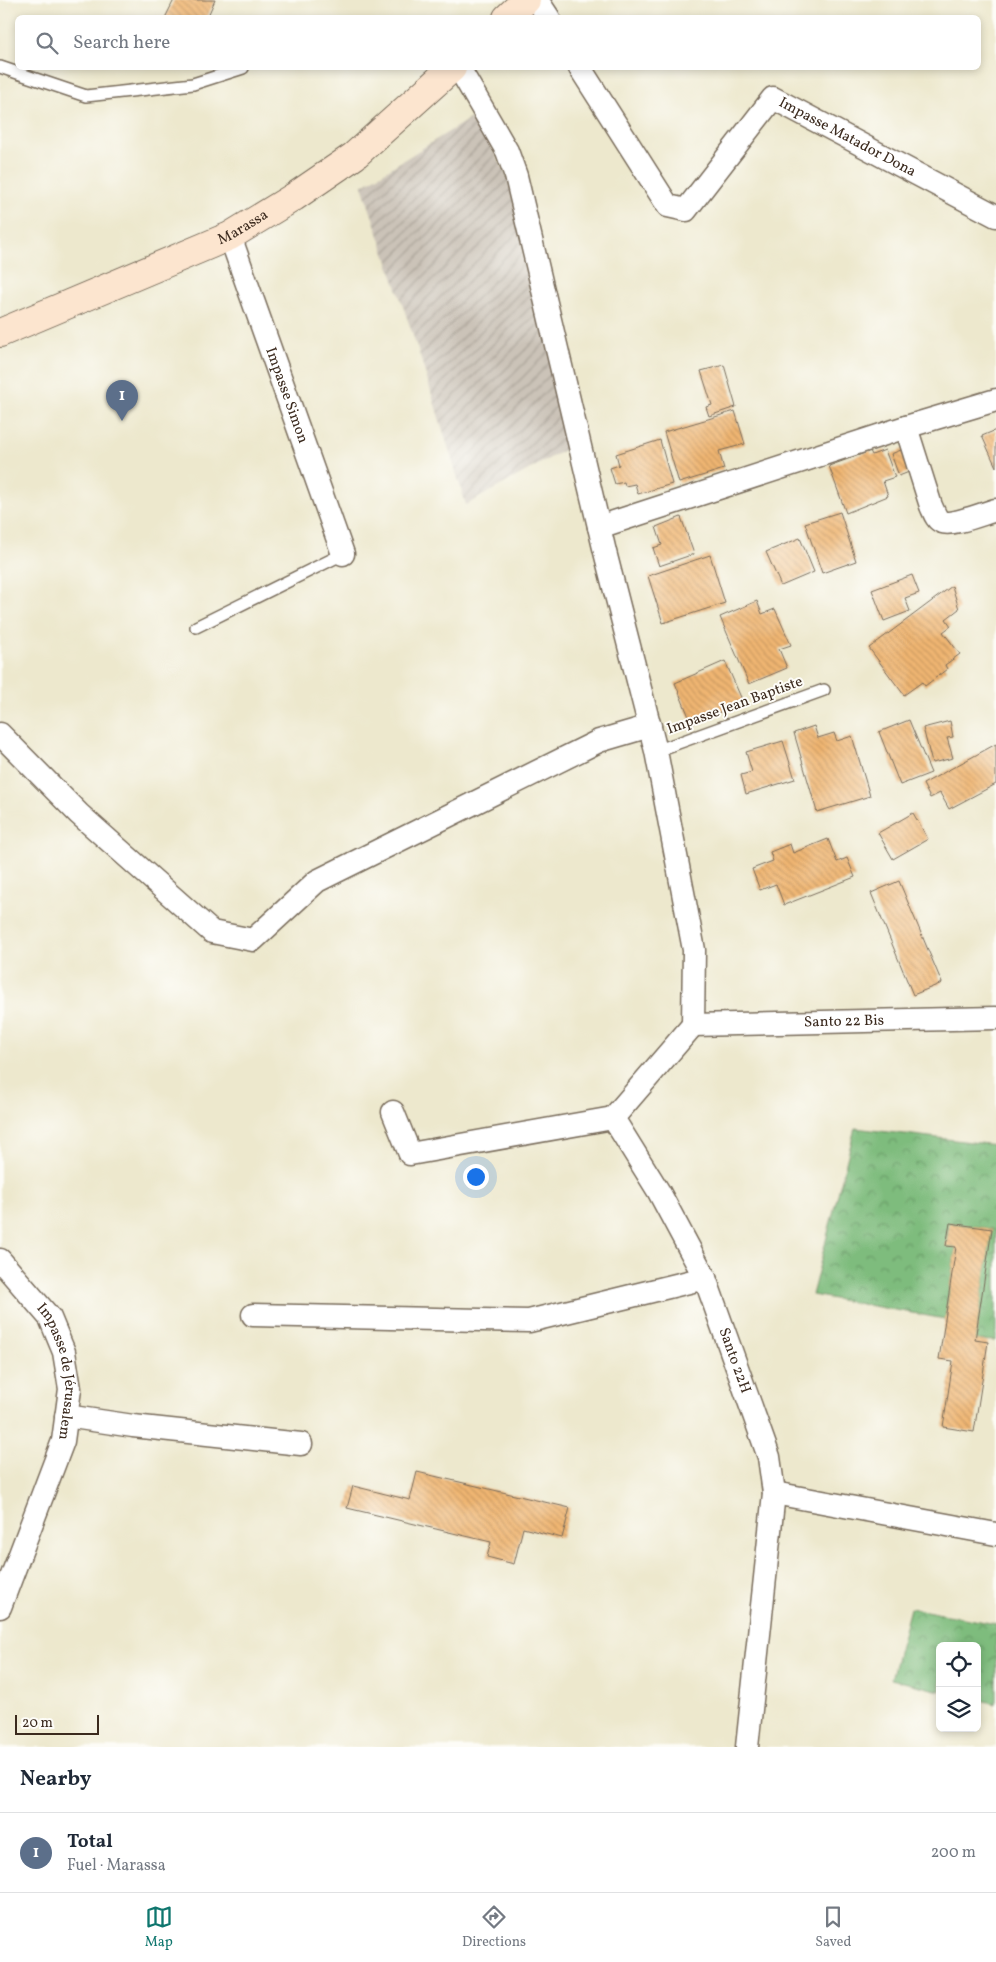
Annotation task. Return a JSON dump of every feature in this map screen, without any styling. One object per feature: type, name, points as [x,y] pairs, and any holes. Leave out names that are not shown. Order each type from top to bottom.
[{"type":"main road","points":[[510,15],[526,0]]},
{"type":"main road","name":"Marassa","points":[[0,333],[230,236],[294,197],[354,156],[450,70]]},
{"type":"street","points":[[538,0],[546,15]]},
{"type":"street","points":[[393,1112],[410,1154],[613,1118],[694,1025],[694,950],[656,751],[599,527],[516,176],[507,151],[460,70]]},
{"type":"street","name":"Impasse Matador Dona","points":[[581,70],[668,206],[686,210],[773,98],[996,216]]},
{"type":"street","name":"Impasse Simon","points":[[230,236],[343,554]]},
{"type":"street","points":[[599,527],[906,427],[996,400]]},
{"type":"street","points":[[906,427],[931,506],[941,522],[950,523],[996,510]]},
{"type":"street","points":[[0,734],[79,814],[212,932],[253,940],[317,881],[599,741],[650,726]]},
{"type":"street","name":"Santo 22 Bis","points":[[694,1025],[996,1018]]},
{"type":"street","name":"Santo 22H","points":[[613,1118],[659,1192],[705,1278],[769,1457],[774,1493],[747,1747]]},
{"type":"street","name":"Impasse de Jérusalem","points":[[0,1260],[50,1318],[64,1352],[70,1389],[63,1441],[0,1607]]},
{"type":"street","points":[[253,1315],[529,1321],[705,1278]]},
{"type":"street","points":[[66,1416],[133,1426],[301,1444]]},
{"type":"street","points":[[774,1493],[996,1534]]},
{"type":"lane","points":[[0,67],[86,96],[193,84],[237,70]]},
{"type":"lane","points":[[196,627],[343,554]]},
{"type":"lane","name":"Impasse Jean Baptiste","points":[[656,751],[824,690]]},
{"type":"shaded area","points":[[474,116],[509,178],[573,445],[466,505],[419,353],[362,186]]},
{"type":"green space","points":[[855,1128],[996,1145],[996,1341],[975,1340],[992,1229],[949,1223],[946,1246],[956,1247],[945,1319],[812,1295]]},
{"type":"green space","points":[[910,1608],[996,1624],[996,1704],[981,1700],[981,1642],[936,1642],[936,1690],[891,1679]]},
{"type":"building","points":[[174,0],[215,0],[208,15],[166,15]]},
{"type":"building","points":[[724,365],[736,407],[709,416],[706,407],[712,405],[701,371]]},
{"type":"building","points":[[735,411],[745,444],[719,451],[724,469],[679,483],[664,432]]},
{"type":"building","points":[[996,430],[996,467],[982,436]]},
{"type":"building","points":[[660,440],[672,484],[638,494],[635,484],[625,486],[624,482],[615,484],[610,468],[619,465],[616,454]]},
{"type":"building","points":[[906,448],[914,470],[899,476],[891,454]]},
{"type":"building","points":[[885,450],[895,477],[883,481],[888,496],[846,513],[829,466],[870,451],[872,455]]},
{"type":"building","points":[[840,512],[856,561],[822,573],[805,523]]},
{"type":"building","points":[[681,517],[694,554],[659,566],[653,548],[662,545],[656,527]]},
{"type":"building","points":[[800,538],[814,572],[781,586],[766,552]]},
{"type":"building","points":[[710,555],[725,603],[663,623],[648,576]]},
{"type":"building","points":[[912,575],[919,593],[905,598],[910,611],[884,621],[872,590]]},
{"type":"building","points":[[952,586],[959,609],[946,619],[951,626],[943,632],[960,654],[945,665],[947,669],[925,686],[922,682],[904,695],[869,648]]},
{"type":"building","points":[[757,601],[762,614],[775,609],[791,645],[779,649],[787,668],[749,684],[720,617]]},
{"type":"building","points":[[725,661],[743,702],[692,724],[675,683]]},
{"type":"building","points":[[909,720],[931,773],[900,785],[879,732]]},
{"type":"building","points":[[950,721],[953,737],[947,738],[953,758],[932,763],[923,728]]},
{"type":"building","points":[[814,726],[818,738],[834,733],[837,741],[852,736],[870,796],[817,812],[794,733]]},
{"type":"building","points":[[783,741],[795,779],[746,794],[741,775],[752,772],[746,752]]},
{"type":"building","points":[[996,744],[996,784],[949,809],[940,793],[930,798],[923,784]]},
{"type":"building","points":[[913,813],[928,839],[893,859],[878,833]]},
{"type":"building","points":[[828,839],[837,862],[847,858],[855,877],[784,905],[776,884],[760,890],[752,869],[773,861],[770,852],[790,844],[793,853]]},
{"type":"building","points":[[899,881],[942,983],[913,995],[871,893]]},
{"type":"building","points":[[950,1223],[992,1229],[975,1340],[988,1342],[974,1432],[943,1427],[953,1361],[939,1359],[956,1247],[946,1246]]},
{"type":"building","points":[[417,1472],[570,1508],[562,1538],[523,1528],[514,1564],[487,1557],[491,1542],[347,1508],[353,1486],[410,1500]]},
{"type":"place","name":"Total","points":[[122,421]]}]
